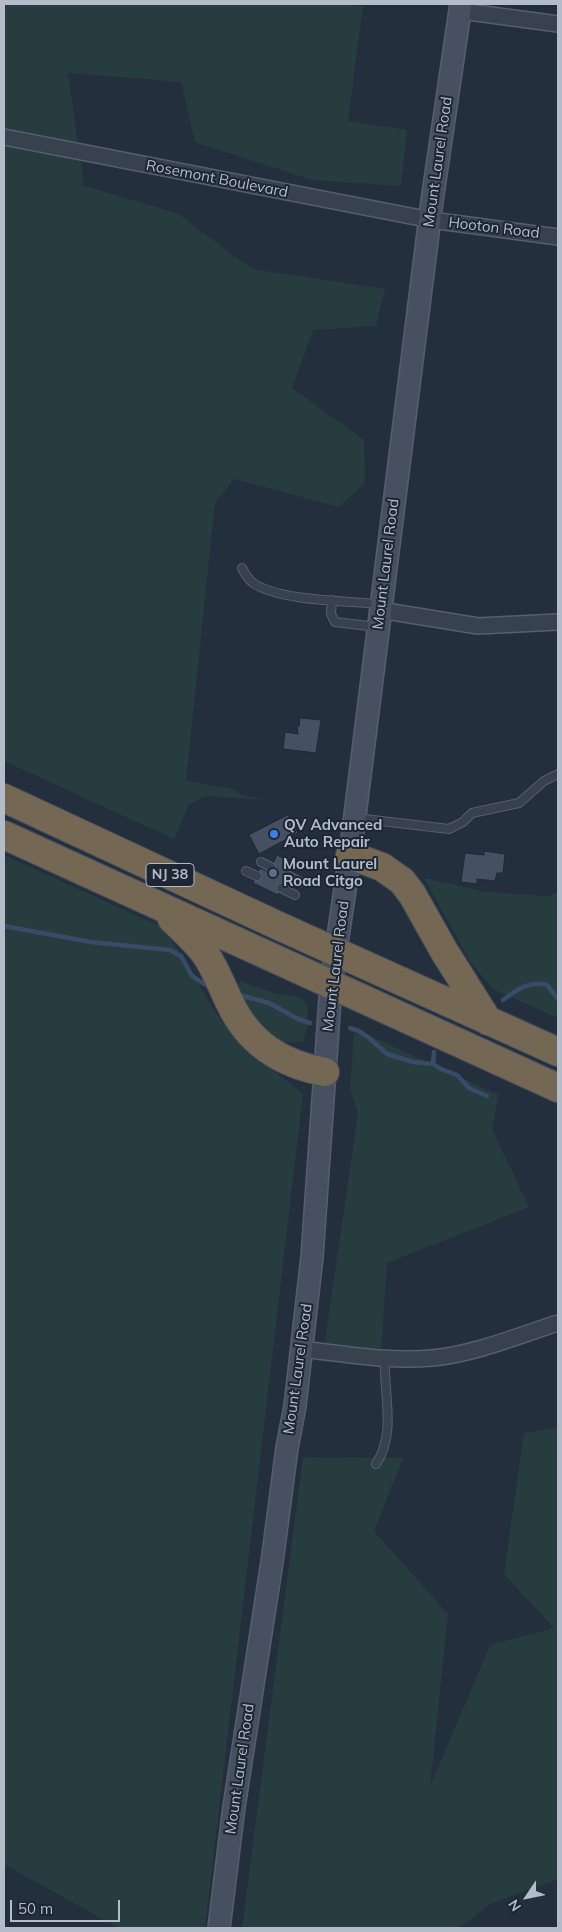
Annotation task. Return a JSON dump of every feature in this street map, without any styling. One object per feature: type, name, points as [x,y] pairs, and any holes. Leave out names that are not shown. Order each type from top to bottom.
[{"type":"highway","name":"NJ 38","points":[[4,798],[336,952],[558,1052]]},
{"type":"highway","name":"NJ 38","points":[[4,835],[160,908],[558,1088]]},
{"type":"highway","points":[[350,855],[382,867],[402,881],[412,894],[444,951],[488,1021]]},
{"type":"highway","points":[[160,908],[195,941],[206,955],[241,1024],[255,1041],[270,1052],[292,1063],[325,1072]]},
{"type":"main road","name":"Mount Laurel Road","points":[[219,1928],[234,1807],[295,1406],[312,1257],[331,985],[350,855],[441,138],[461,7]]},
{"type":"street","points":[[461,7],[558,24]]},
{"type":"street","name":"Rosemont Boulevard","points":[[4,137],[431,220]]},
{"type":"street","name":"Hooton Road","points":[[431,220],[558,237]]},
{"type":"street","points":[[380,614],[478,626],[558,622]]},
{"type":"street","points":[[302,1349],[384,1358],[432,1358],[459,1354],[558,1323]]},
{"type":"lane","points":[[242,568],[245,575],[254,583],[285,596],[332,600],[380,614]]},
{"type":"lane","points":[[332,600],[331,614],[335,622],[380,614]]},
{"type":"lane","points":[[354,818],[449,829],[463,822],[472,813],[520,803],[544,782],[558,774]]},
{"type":"lane","points":[[261,862],[271,867]]},
{"type":"lane","points":[[246,871],[256,876]]},
{"type":"lane","points":[[287,875],[301,882]]},
{"type":"lane","points":[[281,888],[295,895]]},
{"type":"lane","points":[[376,1464],[381,1456],[387,1430],[384,1358]]},
{"type":"green space","points":[[4,4],[341,4],[363,6],[348,121],[407,130],[401,186],[312,180],[195,142],[181,82],[68,73],[84,186],[177,213],[252,269],[385,289],[376,326],[313,330],[292,388],[364,440],[364,484],[339,507],[235,479],[215,502],[186,781],[233,789],[239,794],[264,800],[205,796],[189,805],[174,839],[4,761]]},
{"type":"green space","points":[[4,855],[159,926],[179,951],[211,1005],[230,1031],[256,1056],[303,1094],[205,1928],[119,1928],[7,1866],[4,1871]]},
{"type":"green space","points":[[424,878],[486,892],[549,896],[558,892],[558,1018],[493,989],[470,961]]},
{"type":"green space","points":[[241,981],[271,992],[296,996],[302,999],[308,1013],[303,1041],[290,1042],[279,1040],[269,1034],[254,1017],[248,1006],[238,985]]},
{"type":"green space","points":[[354,1033],[364,1033],[499,1095],[492,1129],[529,1207],[387,1263],[380,1367],[322,1361],[358,1113],[350,1088]]},
{"type":"green space","points":[[558,1427],[558,1883],[556,1880],[491,1904],[459,1928],[242,1928],[303,1457],[403,1458],[374,1531],[448,1614],[430,1787],[490,1645],[554,1628],[504,1574],[524,1433]]},
{"type":"building","points":[[300,718],[321,720],[316,753],[283,749],[285,732],[298,734],[297,726],[299,726]]},
{"type":"building","name":"QV Advanced Auto Repair","points":[[288,815],[298,833],[259,854],[249,835]]},
{"type":"building","points":[[484,851],[505,854],[503,873],[497,873],[495,881],[477,879],[477,884],[461,882],[465,853],[484,855]]},
{"type":"building","name":"Mount Laurel Road Citgo","points":[[277,855],[293,863],[278,895],[253,883],[260,868],[269,872]]},
{"type":"waterway","points":[[4,926],[91,942],[170,950],[181,956],[192,976],[211,988]]},
{"type":"waterway","points":[[503,1000],[518,990],[535,984],[547,985],[558,999]]},
{"type":"waterway","points":[[239,995],[269,1003],[298,1019],[310,1023]]},
{"type":"waterway","points":[[350,1028],[359,1031],[369,1038],[387,1054],[413,1062],[433,1064],[457,1075],[469,1088],[487,1096]]},
{"type":"waterway","points":[[433,1064],[434,1052]]},
{"type":"place","name":"QV Advanced Auto Repair","points":[[274,834]]},
{"type":"place","name":"Mount Laurel Road Citgo","points":[[273,873]]}]
